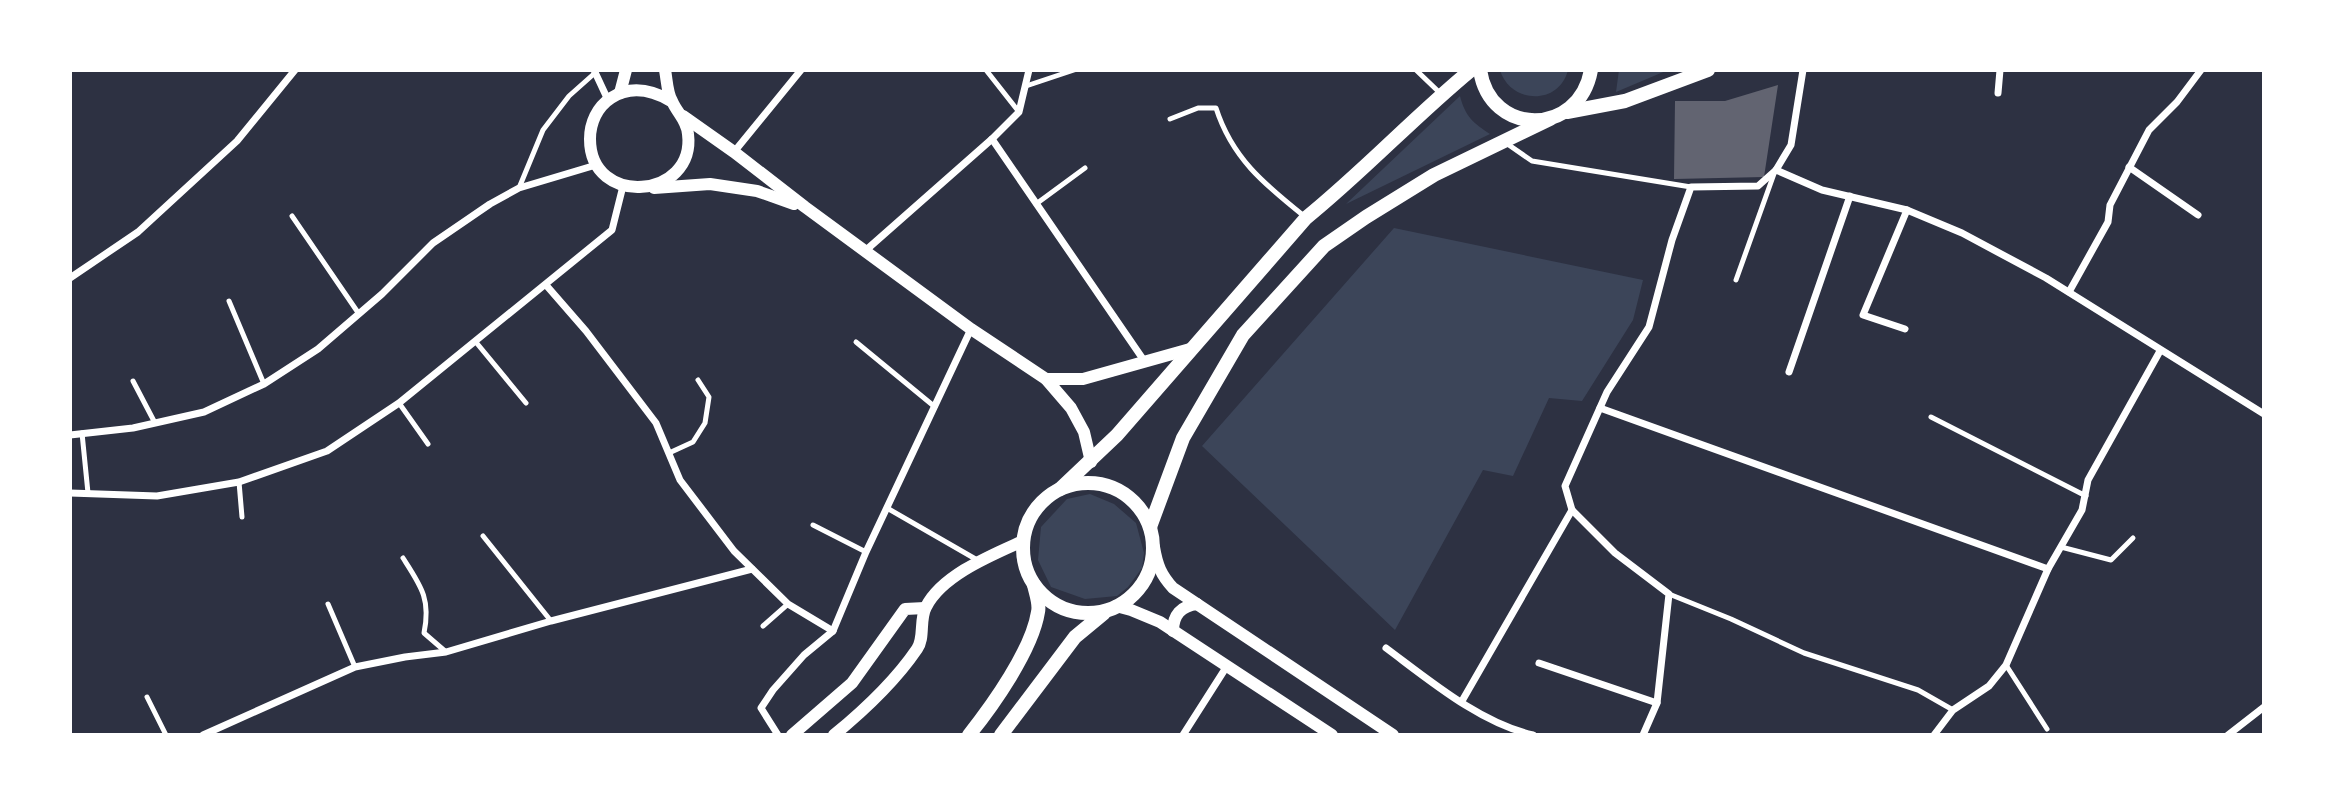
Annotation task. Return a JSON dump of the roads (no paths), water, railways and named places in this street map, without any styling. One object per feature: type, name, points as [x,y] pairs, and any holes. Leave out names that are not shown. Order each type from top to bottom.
[{"type":"main road","points":[[969,735],[988,712],[1026,648],[1034,628],[1039,609],[1033,584],[1024,564],[1023,541],[1029,520],[1042,502],[1091,462],[1306,218],[1343,188],[1441,94],[1471,70]]},
{"type":"main road","points":[[1480,70],[1481,81],[1489,97],[1500,109],[1532,121],[1550,119]]},
{"type":"main road","points":[[1565,113],[1580,100],[1589,84],[1591,70]]},
{"type":"main road","points":[[1150,527],[1182,438],[1243,335],[1325,246],[1434,175],[1503,140],[1565,113],[1625,101],[1708,70]]},
{"type":"main road","points":[[1001,735],[1075,637],[1112,608],[1127,601],[1142,586],[1151,568],[1154,547],[1150,527],[1140,509],[1125,494],[1104,485],[1082,483],[1060,489]]},
{"type":"main road","points":[[1033,584],[1049,600],[1067,610],[1087,613],[1112,608]]},
{"type":"street","points":[[70,278],[138,232],[227,150],[295,70]]},
{"type":"street","points":[[626,70],[614,96],[596,113],[590,130],[590,148],[596,165],[608,178],[623,186],[642,188],[710,184],[757,191],[805,207]]},
{"type":"street","points":[[665,70],[671,101]]},
{"type":"street","points":[[734,152],[801,70]]},
{"type":"street","points":[[865,251],[1019,112],[1029,70]]},
{"type":"street","points":[[1643,735],[1657,703],[1669,594],[1615,553],[1572,510],[1565,486],[1600,408],[1648,327],[1672,240],[1691,187],[1758,186],[1776,170],[1791,145],[1803,70]]},
{"type":"street","points":[[1997,93],[2000,70]]},
{"type":"street","points":[[2069,292],[2108,222],[2110,205],[2149,130],[2177,102],[2202,70]]},
{"type":"street","points":[[595,71],[614,96]]},
{"type":"street","points":[[614,96],[638,89],[656,92],[671,101],[683,116],[805,207],[971,330],[1046,379],[1071,408],[1084,432],[1091,462]]},
{"type":"street","points":[[642,188],[661,183],[677,172],[686,155],[689,135],[683,116]]},
{"type":"street","points":[[992,139],[1146,363]]},
{"type":"street","points":[[70,435],[155,423],[204,412],[264,384],[318,349],[382,294],[433,243],[490,204],[519,188],[596,165]]},
{"type":"street","points":[[2129,167],[2198,215]]},
{"type":"street","points":[[1776,170],[1822,190],[1907,210],[1962,233],[2069,292],[2264,414]]},
{"type":"street","points":[[70,493],[157,496],[240,482],[327,451],[399,403],[612,230],[623,186]]},
{"type":"street","points":[[1789,372],[1850,196]]},
{"type":"street","points":[[1905,329],[1863,315],[1907,210]]},
{"type":"street","points":[[546,285],[586,331],[656,423],[680,480],[734,551],[788,604],[833,631]]},
{"type":"street","points":[[778,735],[761,708],[804,655],[833,631],[866,552],[971,330]]},
{"type":"street","points":[[1046,379],[1083,379],[1190,349]]},
{"type":"street","points":[[1934,735],[1953,710],[1989,686],[2006,665],[2048,569],[2082,510],[2088,480],[2160,351]]},
{"type":"street","points":[[1600,408],[2048,569]]},
{"type":"street","points":[[1462,701],[1572,510]]},
{"type":"street","points":[[834,735],[861,713],[919,647],[925,608],[942,588],[979,561],[1023,541]]},
{"type":"street","points":[[1154,547],[1157,566],[1173,589],[1393,735]]},
{"type":"street","points":[[202,735],[355,667],[446,652],[551,621],[752,569]]},
{"type":"street","points":[[1173,631],[1178,612],[1184,607],[1197,604]]},
{"type":"street","points":[[792,735],[852,682],[905,608],[925,608]]},
{"type":"street","points":[[1112,608],[1146,615],[1332,735]]},
{"type":"street","points":[[1386,648],[1489,718],[1519,732],[1533,735]]},
{"type":"street","points":[[1539,663],[1657,703]]},
{"type":"street","points":[[1183,735],[1227,666]]},
{"type":"street","points":[[2228,735],[2264,707]]},
{"type":"lane","points":[[986,70],[1019,112]]},
{"type":"lane","points":[[1026,86],[1074,70]]},
{"type":"lane","points":[[1416,70],[1441,94]]},
{"type":"lane","points":[[519,188],[543,130],[569,96],[595,71]]},
{"type":"lane","points":[[1170,120],[1198,108],[1216,108],[1222,127],[1238,156],[1268,188],[1306,218]]},
{"type":"lane","points":[[1503,140],[1532,161],[1691,187]]},
{"type":"lane","points":[[1036,204],[1085,168]]},
{"type":"lane","points":[[1736,280],[1776,170]]},
{"type":"lane","points":[[292,216],[359,314]]},
{"type":"lane","points":[[229,301],[264,384]]},
{"type":"lane","points":[[475,341],[526,403]]},
{"type":"lane","points":[[856,342],[935,407]]},
{"type":"lane","points":[[668,453],[693,442],[705,423],[709,397],[698,380]]},
{"type":"lane","points":[[134,381],[155,423]]},
{"type":"lane","points":[[399,403],[428,444]]},
{"type":"lane","points":[[1931,416],[2085,496]]},
{"type":"lane","points":[[82,433],[88,494]]},
{"type":"lane","points":[[240,482],[242,517]]},
{"type":"lane","points":[[887,508],[979,561]]},
{"type":"lane","points":[[813,525],[866,552]]},
{"type":"lane","points":[[483,536],[551,621]]},
{"type":"lane","points":[[2061,547],[2111,560],[2133,538]]},
{"type":"lane","points":[[402,558],[423,589],[429,612],[425,633],[446,652]]},
{"type":"lane","points":[[1669,594],[1804,653],[1917,690],[1953,710]]},
{"type":"lane","points":[[328,604],[355,667]]},
{"type":"lane","points":[[762,626],[788,604]]},
{"type":"lane","points":[[2006,665],[2047,729]]},
{"type":"lane","points":[[147,697],[166,735]]}]
